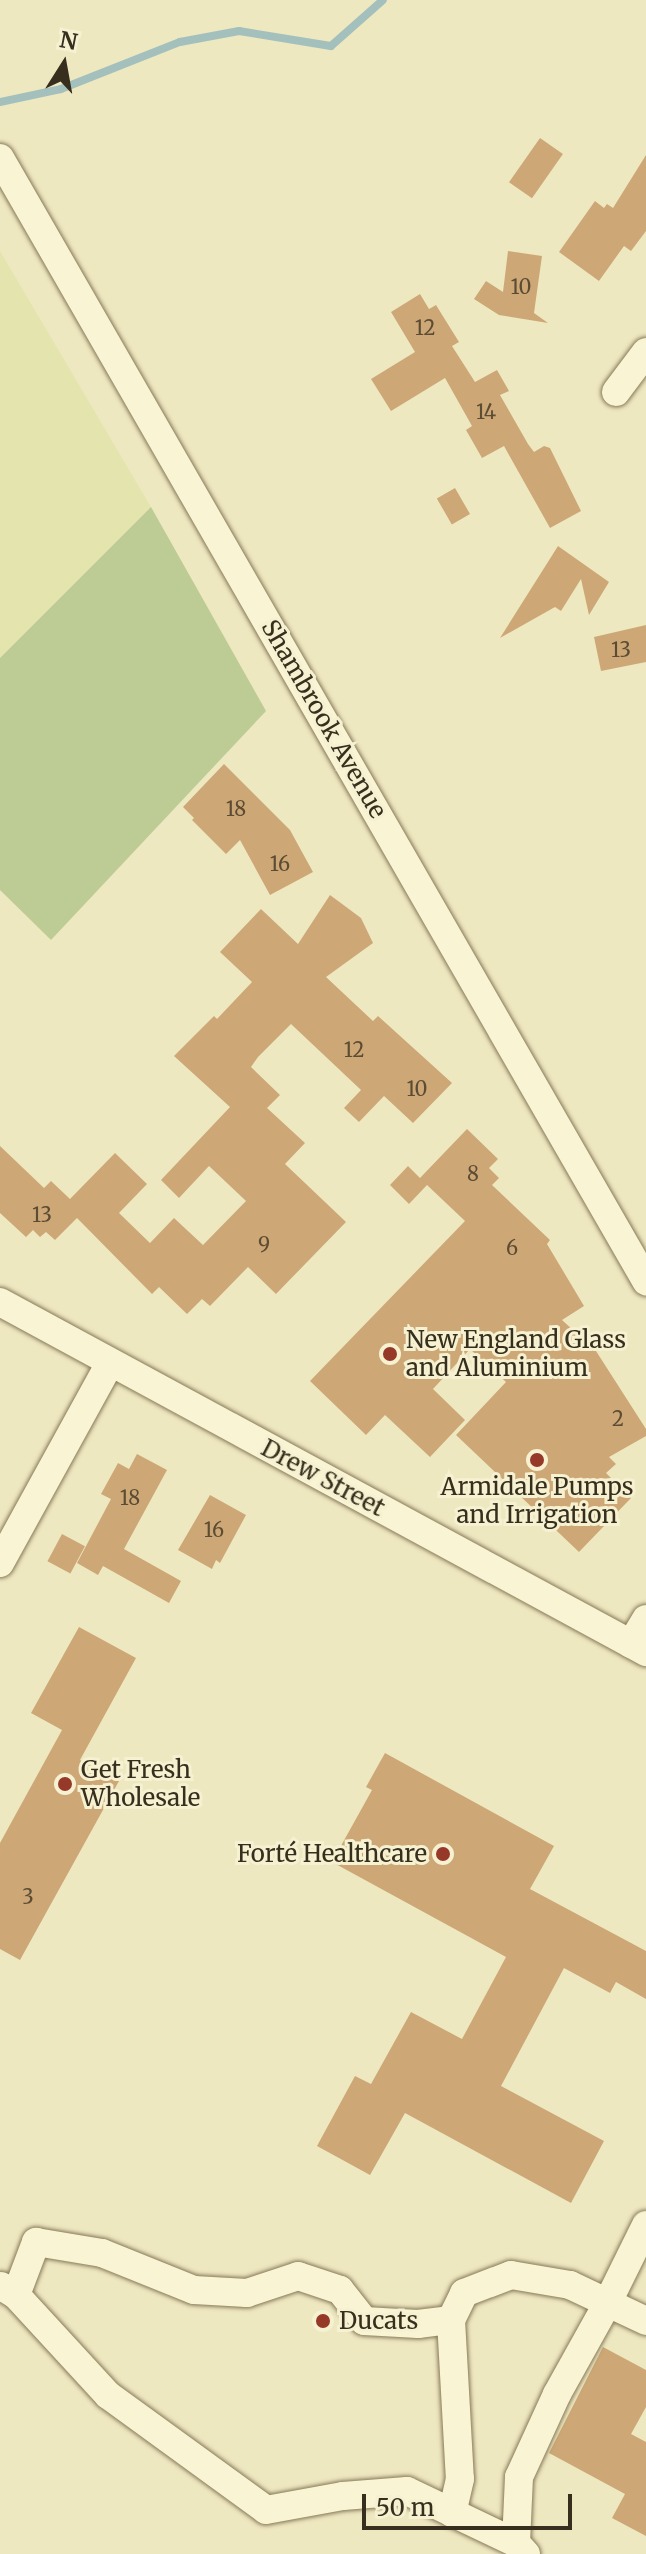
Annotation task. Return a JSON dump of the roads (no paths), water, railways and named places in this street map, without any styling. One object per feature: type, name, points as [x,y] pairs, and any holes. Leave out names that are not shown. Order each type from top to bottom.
[{"type":"street","name":"Shambrook Avenue","points":[[0,158],[646,1281]]},
{"type":"street","points":[[616,392],[646,352]]},
{"type":"street","name":"Drew Street","points":[[0,1302],[638,1648]]},
{"type":"street","points":[[0,1563],[110,1363]]},
{"type":"street","points":[[638,1648],[646,1619]]},
{"type":"street","points":[[451,2320],[418,2324],[364,2321],[340,2290],[298,2276],[247,2293],[194,2290],[102,2253],[36,2242],[8,2290],[108,2395],[266,2510],[343,2496],[407,2491],[521,2548],[519,2477],[557,2394],[646,2225]]},
{"type":"street","points":[[452,2513],[460,2479],[451,2320],[464,2293],[511,2275],[570,2285],[646,2321]]},
{"type":"waterway","points":[[0,102],[61,89],[180,42],[239,31],[331,46],[383,0]]},
{"type":"place","name":"New England Glass and Aluminium","points":[[390,1354]]},
{"type":"place","name":"Armidale Pumps and Irrigation","points":[[537,1460]]},
{"type":"place","name":"Get Fresh Wholesale","points":[[65,1784]]},
{"type":"place","name":"Forté Healthcare","points":[[443,1854]]},
{"type":"place","name":"Ducats","points":[[323,2321]]}]
